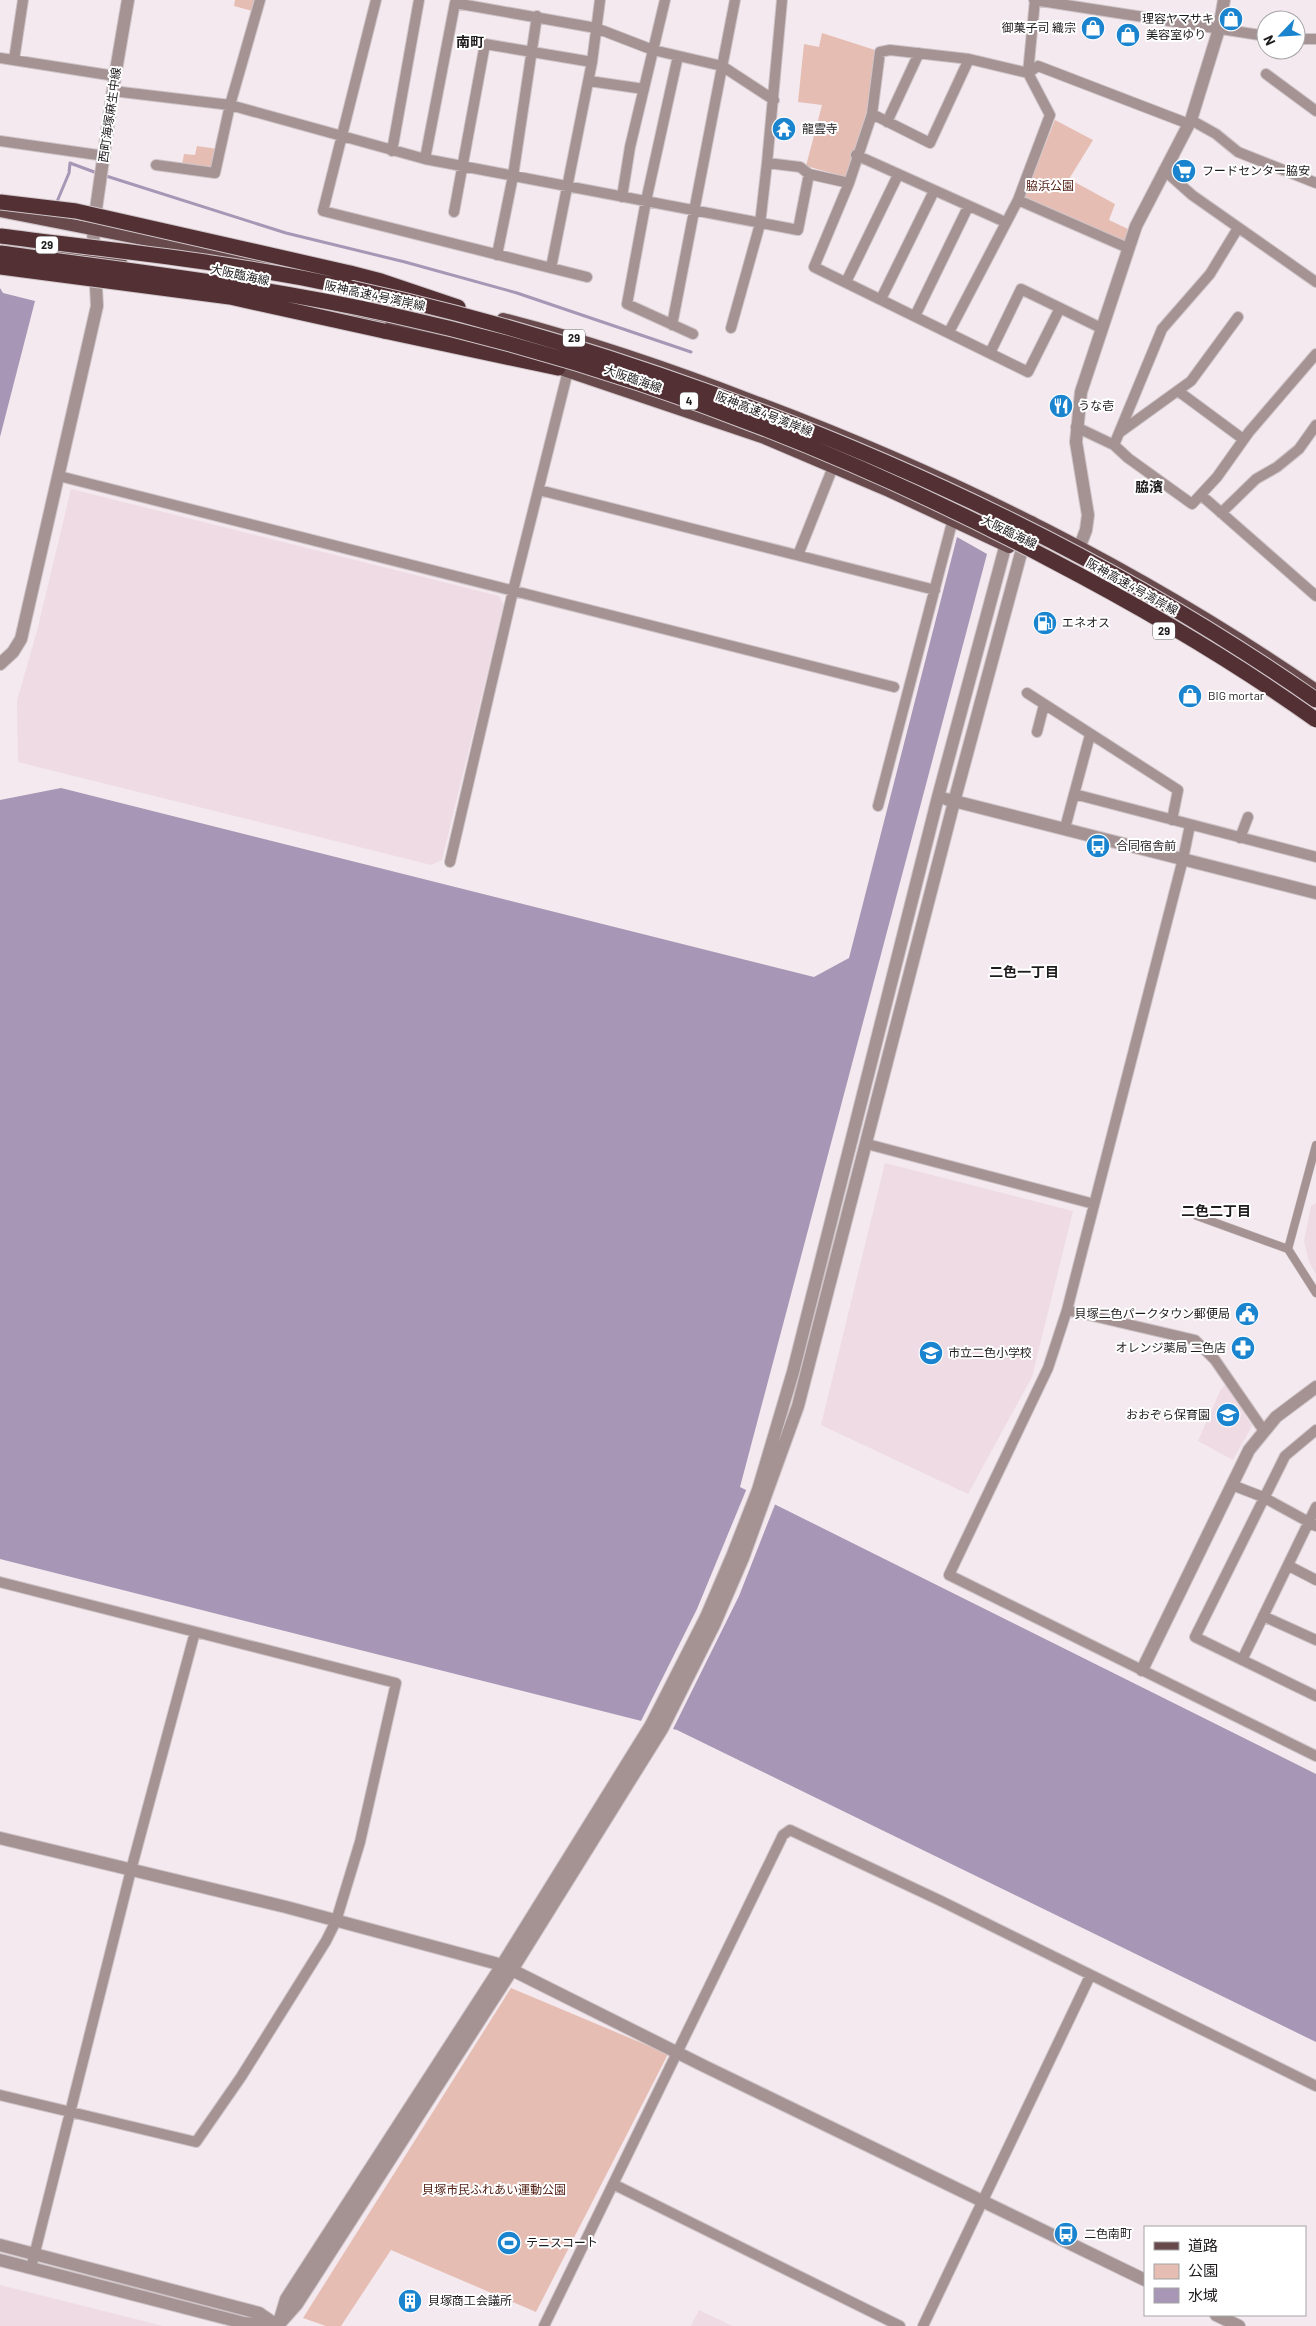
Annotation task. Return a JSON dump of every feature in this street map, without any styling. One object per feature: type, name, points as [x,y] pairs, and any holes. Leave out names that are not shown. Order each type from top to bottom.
[{"type":"highway","points":[[0,202],[76,211],[350,273],[381,281],[458,307]]},
{"type":"highway","name":"阪神高速4号湾岸線","points":[[0,235],[211,263],[330,284],[501,325],[574,346],[670,378],[766,413],[857,450],[942,487],[1023,526],[1166,604],[1230,643],[1316,700]]},
{"type":"highway","name":"阪神高速4号湾岸線","points":[[0,253],[217,282],[301,296],[393,315],[489,338],[572,362],[669,394],[758,426],[850,464],[932,500],[1016,541],[1165,622],[1221,656],[1316,720]]},
{"type":"highway","points":[[0,267],[230,297],[563,369]]},
{"type":"main road","name":"大阪臨海線","points":[[0,211],[352,280],[569,336],[728,391],[881,452],[961,487],[1080,546],[1171,597],[1266,656],[1316,690]]},
{"type":"main road","name":"大阪臨海線","points":[[0,235],[389,322],[478,344],[563,369],[762,437],[953,519],[1021,552],[1131,611],[1191,646],[1253,685],[1316,729]]},
{"type":"street","points":[[14,60],[23,0]]},
{"type":"street","name":"西町海塚麻生中線","points":[[0,664],[13,652],[20,639],[97,306],[93,230],[128,0]]},
{"type":"street","points":[[156,165],[215,173],[230,105],[260,0]]},
{"type":"street","points":[[376,0],[323,210],[587,278]]},
{"type":"street","points":[[392,151],[419,0]]},
{"type":"street","points":[[551,268],[592,62],[600,0]]},
{"type":"street","points":[[622,197],[630,148],[666,0]]},
{"type":"street","points":[[672,325],[735,0]]},
{"type":"street","points":[[730,328],[760,224],[774,100],[782,0]]},
{"type":"street","points":[[949,332],[1018,200],[1050,115],[1028,73],[1035,0],[1256,35]]},
{"type":"street","points":[[1080,546],[1086,530],[1088,515],[1076,442],[1076,427],[1082,392],[1101,328],[1136,226],[1190,122],[1218,29],[1224,0]]},
{"type":"street","points":[[425,159],[456,1],[596,28],[653,50],[722,66],[774,100]]},
{"type":"street","points":[[497,254],[512,176],[537,16]]},
{"type":"street","points":[[454,212],[485,44],[592,62]]},
{"type":"street","points":[[1060,308],[1028,372],[814,267],[849,184],[856,156],[872,114],[880,52],[890,50],[969,59],[1028,73],[1038,66],[1190,122],[1216,134],[1238,152],[1316,183]]},
{"type":"street","points":[[887,122],[919,54]]},
{"type":"street","points":[[678,56],[646,201],[627,304],[693,334]]},
{"type":"street","points":[[0,58],[115,76]]},
{"type":"street","points":[[872,114],[930,143],[969,59]]},
{"type":"street","points":[[1266,74],[1316,111]]},
{"type":"street","points":[[588,81],[644,89]]},
{"type":"street","points":[[113,91],[230,105],[425,159],[646,201],[694,212],[798,230],[809,174]]},
{"type":"street","points":[[1306,103],[1316,97]]},
{"type":"street","points":[[0,141],[104,156]]},
{"type":"street","points":[[856,156],[1005,222]]},
{"type":"street","points":[[767,163],[800,167],[809,174],[849,184]]},
{"type":"street","points":[[1164,170],[1192,195],[1316,282]]},
{"type":"street","points":[[846,282],[898,174]]},
{"type":"street","points":[[881,299],[934,191]]},
{"type":"street","points":[[1018,200],[1128,248]]},
{"type":"street","points":[[915,316],[968,207]]},
{"type":"street","points":[[1114,445],[1162,329],[1210,274],[1238,228]]},
{"type":"street","points":[[990,353],[1022,289],[1101,328]]},
{"type":"street","points":[[1119,433],[1191,381],[1238,317]]},
{"type":"street","points":[[1076,427],[1114,445],[1128,458],[1192,504],[1217,477],[1243,440],[1316,354]]},
{"type":"street","points":[[450,862],[513,591],[539,490],[563,369]]},
{"type":"street","points":[[1178,391],[1243,440]]},
{"type":"street","points":[[1221,513],[1256,480],[1277,467],[1299,449],[1316,425]]},
{"type":"street","points":[[798,555],[833,467]]},
{"type":"street","points":[[59,476],[894,687]]},
{"type":"street","points":[[539,490],[935,590]]},
{"type":"street","points":[[1201,495],[1316,596]]},
{"type":"street","points":[[763,1493],[938,797],[1014,514]]},
{"type":"street","points":[[878,806],[953,519]]},
{"type":"street","points":[[278,2326],[286,2299],[507,1968],[656,1727],[763,1493],[798,1406],[954,802],[1021,552],[1032,522]]},
{"type":"street","points":[[1028,693],[1090,735],[1178,790],[1172,820]]},
{"type":"street","points":[[1037,732],[1044,705]]},
{"type":"street","points":[[1065,828],[1090,735]]},
{"type":"street","points":[[1074,794],[1316,856]]},
{"type":"street","points":[[938,797],[1316,893]]},
{"type":"street","points":[[1240,838],[1248,817]]},
{"type":"street","points":[[1190,825],[1183,859],[1067,1310],[1048,1368],[949,1575],[1316,1756]]},
{"type":"street","points":[[867,1144],[1094,1204]]},
{"type":"street","points":[[1288,1250],[1316,1145]]},
{"type":"street","points":[[1197,1216],[1288,1250],[1316,1293]]},
{"type":"street","points":[[1067,1310],[1195,1340],[1215,1360],[1264,1431]]},
{"type":"street","points":[[1142,1670],[1250,1450],[1276,1417],[1316,1387]]},
{"type":"street","points":[[1316,1430],[1285,1456],[1195,1637],[1316,1696]]},
{"type":"street","points":[[1232,1485],[1263,1497],[1313,1524]]},
{"type":"street","points":[[1242,1660],[1289,1566],[1313,1524],[1316,1508]]},
{"type":"street","points":[[1289,1566],[1316,1580]]},
{"type":"street","points":[[0,1582],[396,1683],[360,1842],[336,1921],[326,1941],[241,2077],[196,2142],[0,2095]]},
{"type":"street","points":[[1263,1616],[1316,1640]]},
{"type":"street","points":[[31,2268],[131,1870],[195,1632]]},
{"type":"street","points":[[544,2326],[783,1836],[790,1830],[941,1901],[1316,2086]]},
{"type":"street","points":[[0,1838],[336,1921],[507,1968],[676,2053],[1144,2280]]},
{"type":"street","points":[[922,2326],[1090,1976]]},
{"type":"street","points":[[613,2184],[900,2326]]},
{"type":"street","points":[[0,2245],[259,2313],[278,2326]]},
{"type":"street","points":[[0,2260],[244,2323],[278,2326]]},
{"type":"street","points":[[1218,2316],[1239,2326]]},
{"type":"shaded area","points":[[71,489],[499,596],[504,605],[442,860],[431,865],[18,762],[17,701],[37,631]]},
{"type":"shaded area","points":[[885,1163],[1073,1211],[1032,1377],[968,1494],[821,1425]]},
{"type":"shaded area","points":[[1316,1203],[1316,1274],[1309,1262],[1304,1241],[1311,1206]]},
{"type":"shaded area","name":"おおぞら保育園","points":[[1226,1384],[1252,1426],[1233,1460],[1198,1441],[1220,1391]]},
{"type":"shaded area","points":[[0,2285],[163,2326],[0,2326]]},
{"type":"shaded area","points":[[699,2310],[732,2326],[691,2326]]},
{"type":"green space","points":[[235,0],[259,0],[256,12],[234,6]]},
{"type":"green space","points":[[822,33],[875,50],[867,111],[846,177],[806,166],[822,105],[798,102],[804,44],[819,47]]},
{"type":"green space","name":"脇浜公園","points":[[1055,120],[1093,140],[1069,179],[1115,204],[1109,220],[1128,229],[1124,243],[1024,197]]},
{"type":"green space","points":[[197,146],[218,149],[214,170],[182,165],[184,154],[195,155]]},
{"type":"green space","name":"貝塚市民ふれあい運動公園","points":[[511,1988],[668,2054],[536,2312],[391,2250],[341,2326],[326,2326],[303,2318]]},
{"type":"water","points":[[0,288],[3,293],[35,301],[0,437]]},
{"type":"water","points":[[957,537],[987,554],[740,1487],[1316,1774],[1316,2042],[677,1730],[0,1559],[0,800],[61,788],[814,977],[849,958]]},
{"type":"pier","points":[[747,1488],[776,1502],[739,1596],[672,1731],[640,1723],[697,1609]]},
{"type":"waterway","points":[[56,204],[69,173],[70,163],[97,173]]},
{"type":"waterway","points":[[103,175],[286,233],[405,262],[517,293],[691,352]]},
{"type":"place","name":"理容ヤマサキ","points":[[1231,19]]},
{"type":"place","name":"御菓子司 織宗","points":[[1093,28]]},
{"type":"place","name":"美容室ゆり","points":[[1128,35]]},
{"type":"place","name":"龍雲寺","points":[[784,129]]},
{"type":"place","name":"フードセンター脇安","points":[[1184,171]]},
{"type":"place","name":"うな壱","points":[[1061,406]]},
{"type":"place","name":"エネオス","points":[[1045,623]]},
{"type":"place","name":"BIG mortar","points":[[1190,696]]},
{"type":"place","name":"合同宿舎前","points":[[1098,846]]},
{"type":"place","name":"貝塚二色パークタウン郵便局","points":[[1247,1314]]},
{"type":"place","name":"オレンジ薬局 二色店","points":[[1243,1348]]},
{"type":"place","name":"市立二色小学校","points":[[931,1353]]},
{"type":"place","name":"おおぞら保育園","points":[[1228,1415]]},
{"type":"place","name":"二色南町","points":[[1066,2234]]},
{"type":"place","name":"テニスコート","points":[[509,2243]]},
{"type":"place","name":"貝塚商工会議所","points":[[410,2301]]},
{"type":"district","name":"南町","points":[[470,42]]},
{"type":"district","name":"脇濱","points":[[1149,487]]},
{"type":"district","name":"二色一丁目","points":[[1024,972]]},
{"type":"district","name":"二色二丁目","points":[[1216,1211]]}]
